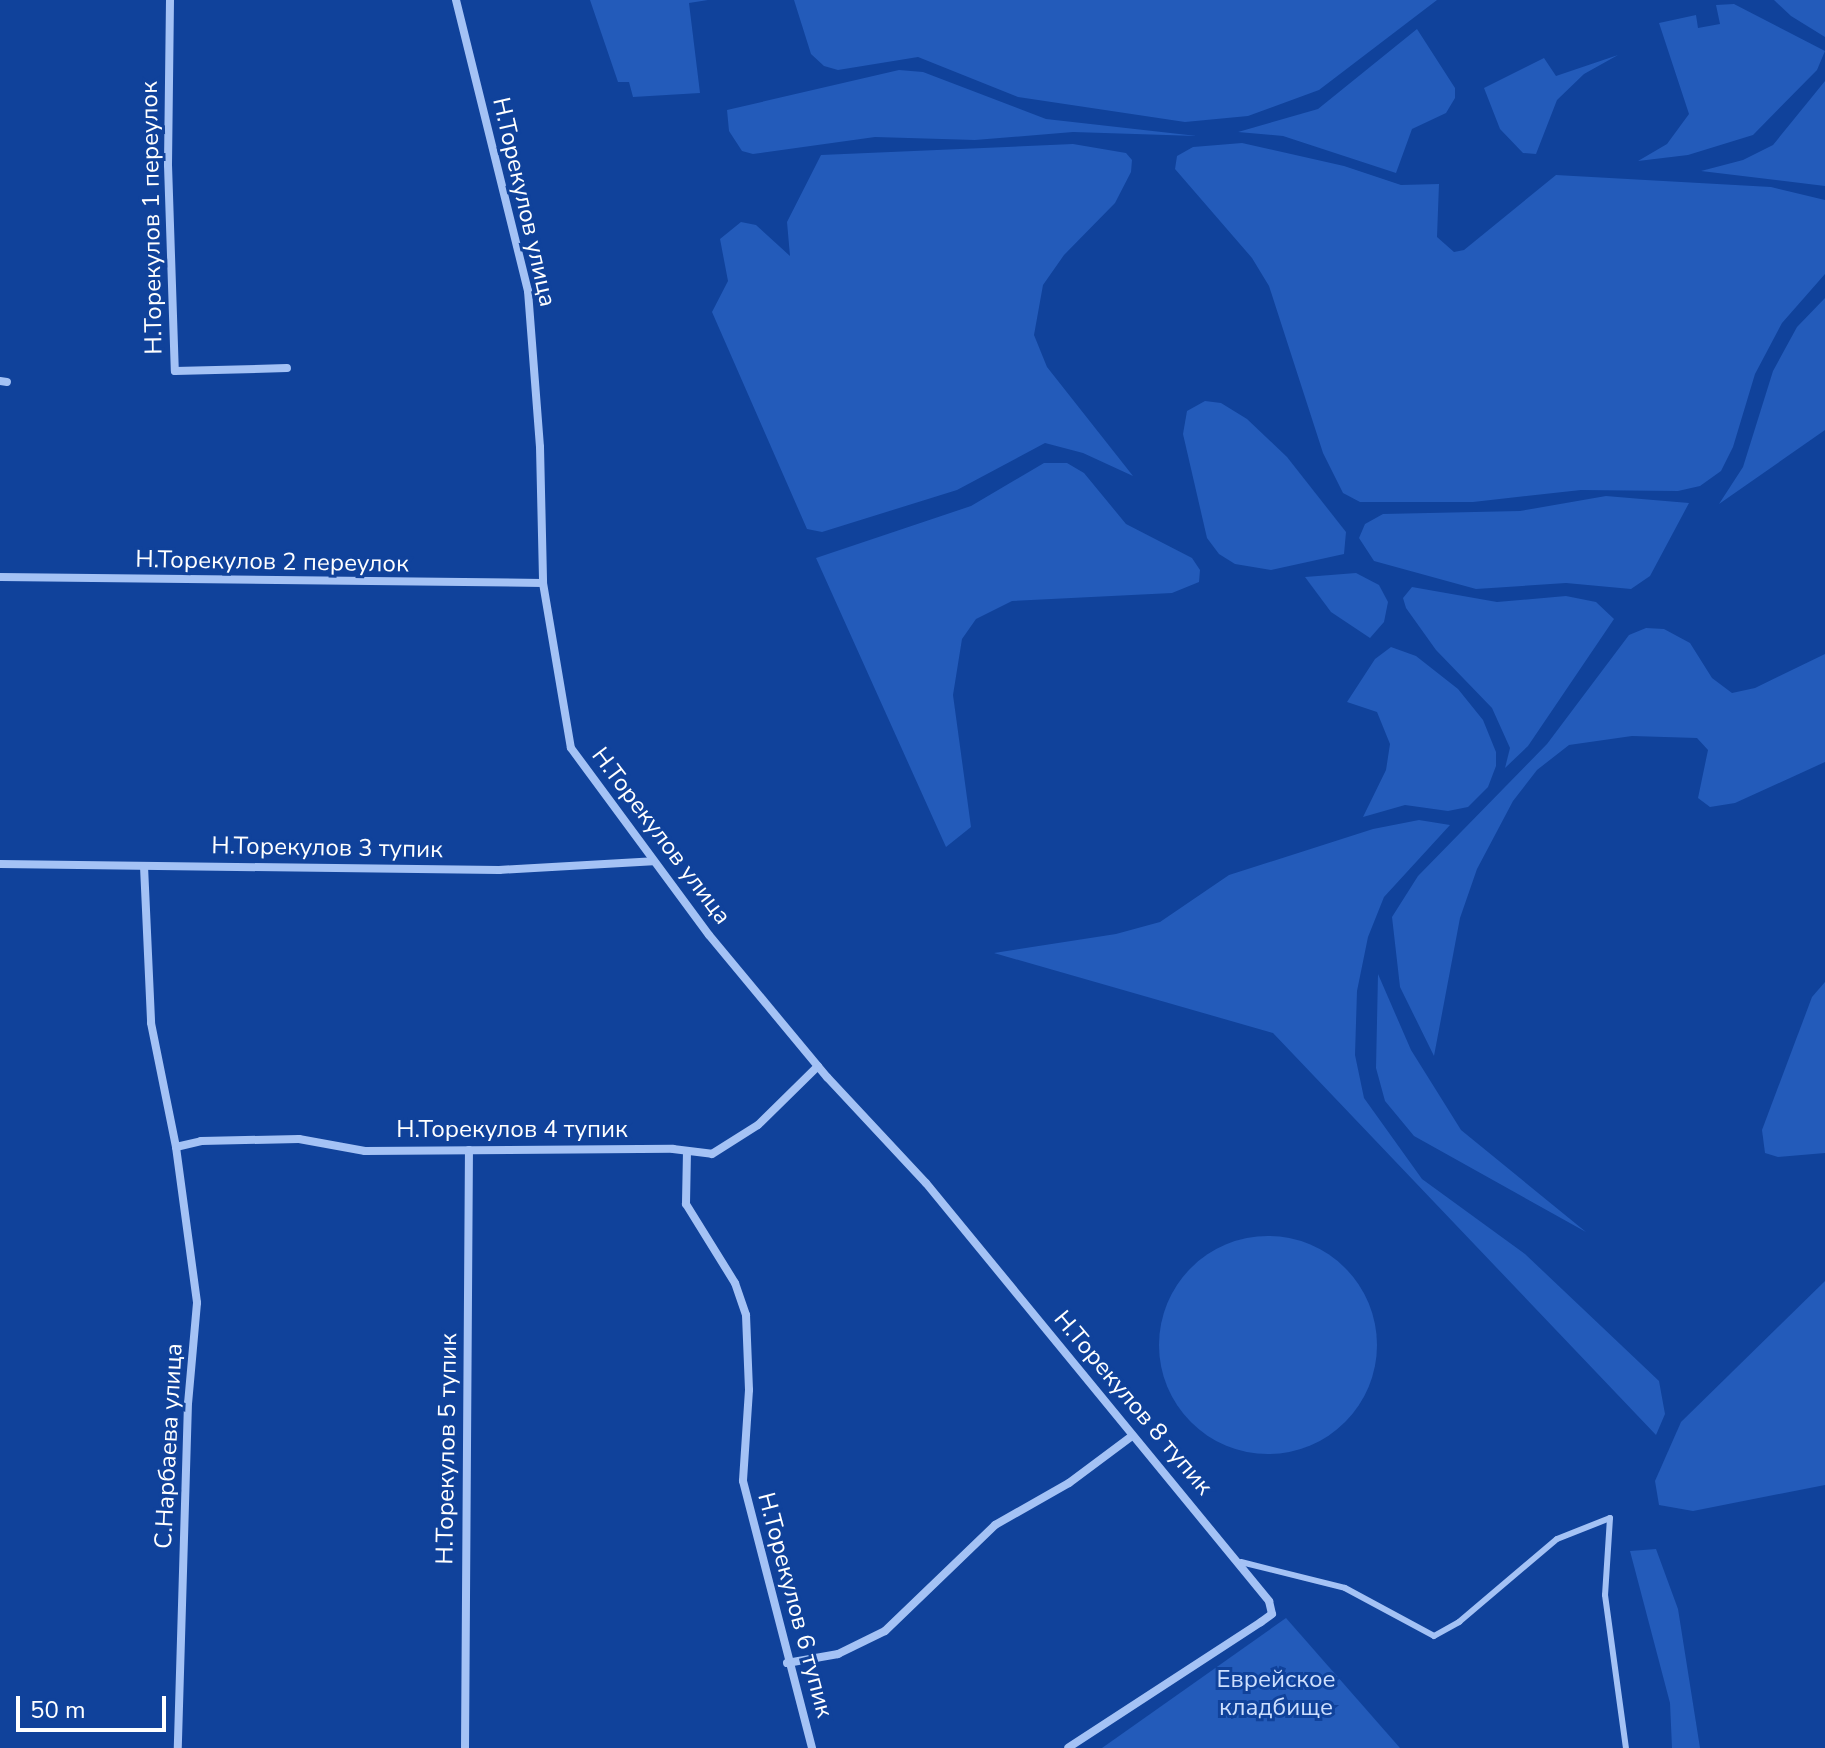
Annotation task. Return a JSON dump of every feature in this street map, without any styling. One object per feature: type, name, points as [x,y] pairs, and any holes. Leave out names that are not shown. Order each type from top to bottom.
[{"type":"street","name":"Н.Торекулов 1 переулок","points":[[170,0],[168,165],[175,371],[287,368]]},
{"type":"street","name":"Н.Торекулов улица","points":[[456,0],[528,291],[540,447],[543,583],[571,748],[653,861],[818,1066],[926,1183],[995,1269]]},
{"type":"street","name":"Н.Торекулов 2 переулок","points":[[0,577],[296,584],[543,583]]},
{"type":"street","name":"Н.Торекулов 3 тупик","points":[[0,864],[499,870],[653,861]]},
{"type":"street","name":"С.Нарбаева улица","points":[[144,866],[151,1023],[176,1147],[197,1303],[188,1403],[178,1748]]},
{"type":"street","name":"Н.Торекулов 4 тупик","points":[[176,1147],[201,1141],[299,1139],[365,1151],[687,1151],[712,1154],[758,1125],[818,1066]]},
{"type":"street","name":"Н.Торекулов 5 тупик","points":[[465,1748],[469,1150]]},
{"type":"street","name":"Н.Торекулов 6 тупик","points":[[687,1151],[686,1204],[735,1283],[746,1315],[749,1390],[743,1481],[787,1663],[812,1748]]},
{"type":"street","name":"Н.Торекулов 8 тупик","points":[[995,1269],[1132,1436],[1241,1562],[1272,1614],[1068,1748]]},
{"type":"street","points":[[787,1663],[838,1654],[885,1631],[995,1525],[1069,1483],[1132,1436]]},
{"type":"lane","points":[[1241,1562],[1345,1588],[1434,1636],[1459,1622],[1557,1539],[1610,1518],[1605,1595],[1626,1748]]},
{"type":"green space","points":[[590,0],[708,0],[689,3],[700,93],[633,97],[629,82],[618,82]]},
{"type":"green space","points":[[794,0],[1437,0],[1319,90],[1248,116],[1185,122],[1018,97],[918,57],[838,70],[824,66],[811,54]]},
{"type":"green space","points":[[1774,0],[1825,0],[1825,37],[1791,16]]},
{"type":"green space","points":[[1734,4],[1825,51],[1817,70],[1753,135],[1688,155],[1638,161],[1667,144],[1689,114],[1659,23],[1696,15],[1698,28],[1720,24],[1716,5]]},
{"type":"green space","points":[[1417,29],[1455,88],[1455,98],[1446,113],[1412,129],[1396,173],[1283,136],[1238,132],[1318,109]]},
{"type":"green space","points":[[1618,55],[1584,74],[1557,100],[1536,154],[1523,153],[1500,129],[1484,88],[1544,58],[1556,76]]},
{"type":"green space","points":[[899,70],[923,72],[1046,119],[1197,136],[1073,132],[975,140],[875,137],[753,154],[742,151],[729,131],[727,110]]},
{"type":"green space","points":[[1825,81],[1825,186],[1701,171],[1743,160],[1773,145]]},
{"type":"green space","points":[[1242,143],[1344,166],[1401,185],[1439,184],[1437,237],[1454,252],[1464,250],[1556,175],[1771,187],[1825,200],[1825,274],[1782,323],[1755,374],[1733,447],[1721,471],[1700,486],[1678,491],[1581,490],[1473,502],[1360,502],[1343,493],[1323,453],[1269,286],[1252,258],[1175,169],[1177,156],[1193,147]]},
{"type":"green space","points":[[1073,144],[1126,153],[1132,160],[1131,172],[1115,203],[1064,255],[1043,285],[1034,335],[1047,367],[1133,476],[1083,453],[1045,443],[957,490],[822,532],[807,529],[712,312],[728,281],[720,239],[741,222],[756,225],[790,256],[787,222],[821,155]]},
{"type":"green space","points":[[1825,298],[1825,430],[1719,504],[1743,467],[1773,371],[1797,327]]},
{"type":"green space","points":[[1205,401],[1221,403],[1247,419],[1287,457],[1346,532],[1344,554],[1271,570],[1235,564],[1219,554],[1207,538],[1183,434],[1187,411]]},
{"type":"green space","points":[[1044,463],[1067,463],[1084,473],[1126,524],[1192,558],[1200,570],[1199,582],[1172,593],[1012,601],[976,619],[962,639],[953,695],[971,827],[946,847],[816,558],[971,506]]},
{"type":"green space","points":[[1606,496],[1689,503],[1650,576],[1631,589],[1566,583],[1476,589],[1374,561],[1359,538],[1365,524],[1383,514],[1520,511]]},
{"type":"green space","points":[[1356,573],[1379,585],[1388,602],[1384,622],[1370,638],[1331,612],[1305,577]]},
{"type":"green space","points":[[1412,587],[1497,602],[1566,596],[1596,602],[1614,619],[1528,746],[1505,768],[1510,748],[1492,708],[1436,650],[1406,608],[1403,598]]},
{"type":"green space","points":[[1646,628],[1664,629],[1690,643],[1712,678],[1732,693],[1755,688],[1825,654],[1825,762],[1735,803],[1710,807],[1698,798],[1708,750],[1697,738],[1632,736],[1569,745],[1537,770],[1513,801],[1477,869],[1460,918],[1434,1056],[1400,987],[1392,917],[1418,876],[1547,744],[1629,635]]},
{"type":"green space","points":[[1391,647],[1416,656],[1458,689],[1483,720],[1496,752],[1496,766],[1488,787],[1468,807],[1448,811],[1405,805],[1363,817],[1386,770],[1390,744],[1377,712],[1347,702],[1375,659]]},
{"type":"green space","points":[[1419,820],[1450,825],[1384,897],[1368,937],[1357,991],[1355,1055],[1364,1098],[1422,1179],[1525,1254],[1659,1381],[1665,1414],[1656,1435],[1273,1033],[994,953],[1116,934],[1160,922],[1229,875],[1373,829]]},
{"type":"green space","points":[[1378,974],[1411,1050],[1461,1130],[1586,1232],[1414,1136],[1385,1101],[1376,1068]]},
{"type":"green space","points":[[1825,982],[1825,1153],[1778,1157],[1765,1153],[1762,1130],[1812,997]]},
{"type":"green space","points":[[1268,1236],[1310,1244],[1329,1254],[1345,1268],[1359,1284],[1369,1303],[1377,1345],[1369,1387],[1359,1406],[1345,1422],[1329,1436],[1310,1446],[1268,1454],[1226,1446],[1207,1436],[1191,1422],[1177,1406],[1167,1387],[1159,1345],[1167,1303],[1177,1284],[1191,1268],[1207,1254],[1226,1244]]},
{"type":"green space","points":[[1825,1281],[1825,1485],[1693,1511],[1659,1505],[1655,1481],[1681,1422]]},
{"type":"green space","points":[[1656,1549],[1678,1609],[1700,1748],[1672,1748],[1670,1703],[1630,1551]]},
{"type":"green space","name":"Еврейское кладбище","points":[[1286,1618],[1400,1748],[1102,1748]]}]
